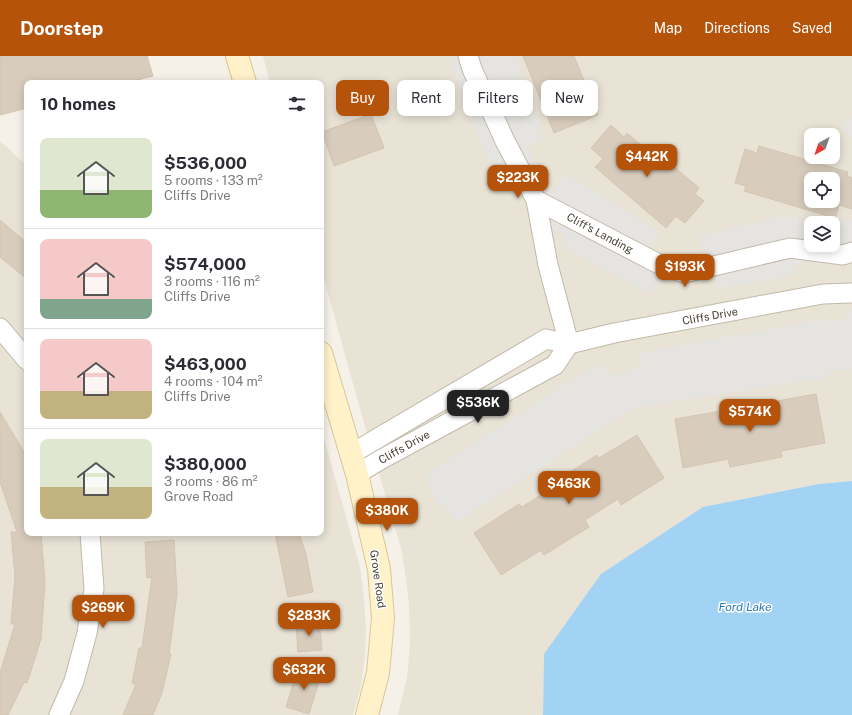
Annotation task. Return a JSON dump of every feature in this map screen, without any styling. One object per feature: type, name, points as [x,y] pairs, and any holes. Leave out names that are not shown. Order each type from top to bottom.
[{"type":"main road","points":[[237,56],[244,80]]},
{"type":"main road","name":"Grove Road","points":[[324,363],[354,464],[379,569],[383,618],[378,673],[367,715]]},
{"type":"street","points":[[468,56],[472,69],[502,134],[536,200],[548,265],[569,344]]},
{"type":"street","name":"Cliff's Landing","points":[[536,200],[657,263],[684,273],[790,248],[843,254],[852,252]]},
{"type":"street","name":"Cliffs Drive","points":[[354,464],[546,339],[569,344],[614,333],[823,294],[852,293]]},
{"type":"street","points":[[0,328],[24,356]]},
{"type":"street","name":"Cliffs Drive","points":[[354,464],[380,460],[555,365],[569,344]]},
{"type":"street","points":[[60,715],[74,681],[87,633],[94,589],[90,536]]},
{"type":"shaded area","points":[[263,56],[852,56],[852,481],[819,484],[544,654],[543,715],[398,715],[407,677],[410,645],[409,604],[402,552],[324,279],[324,80],[269,80]]},
{"type":"shaded area","points":[[448,56],[515,56],[524,80],[463,80],[463,95]]},
{"type":"shaded area","points":[[533,106],[545,140],[528,147],[541,183],[546,188],[553,191],[564,173],[660,232],[650,249],[659,254],[676,257],[700,255],[703,252],[699,236],[780,216],[804,219],[804,252],[840,252],[840,221],[852,220],[852,262],[822,264],[803,258],[803,265],[795,265],[796,275],[718,289],[715,278],[674,282],[666,280],[659,283],[652,295],[560,246],[566,235],[532,219],[528,204],[511,161],[491,169],[471,116],[533,116]]},
{"type":"shaded area","points":[[852,116],[852,138],[841,125]]},
{"type":"shaded area","points":[[0,141],[24,163],[24,536],[324,536],[324,438],[360,567],[366,631],[361,686],[353,715],[0,715]]},
{"type":"shaded area","points":[[852,309],[852,369],[835,370],[823,378],[633,408],[455,523],[443,503],[438,506],[425,475],[595,365],[605,368],[607,374],[612,375],[640,367],[642,365],[639,353],[813,321],[844,320],[847,316],[847,310]]},
{"type":"water","name":"Ford Lake","points":[[852,481],[852,715],[543,715],[544,654],[601,574],[703,507],[819,484]]},
{"type":"building","points":[[0,56],[147,56],[153,76],[137,80],[24,80],[24,109],[0,115]]},
{"type":"building","points":[[523,56],[574,56],[584,80],[541,80],[541,101]]},
{"type":"building","points":[[366,116],[372,116],[384,148],[334,166],[324,138],[324,131]]},
{"type":"building","points":[[547,116],[596,116],[554,133]]},
{"type":"building","points":[[611,125],[624,137],[627,133],[661,162],[664,158],[699,188],[695,194],[704,201],[685,223],[676,216],[666,228],[595,167],[603,159],[591,148]]},
{"type":"building","points":[[759,146],[804,159],[804,164],[821,164],[848,172],[847,176],[852,178],[852,209],[840,205],[840,172],[804,172],[804,208],[838,208],[836,216],[828,216],[744,191],[746,186],[735,183],[745,149],[757,153]]},
{"type":"building","points":[[0,220],[24,240],[24,277],[0,257]]},
{"type":"building","points":[[816,394],[825,443],[781,451],[782,457],[730,467],[728,459],[683,468],[675,419],[727,410],[728,413],[766,406],[766,403]]},
{"type":"building","points":[[0,412],[24,452],[24,536],[41,536],[45,582],[41,639],[27,683],[24,682],[8,715],[0,715],[0,673],[15,624],[11,624],[15,576],[11,532],[17,532],[0,482]]},
{"type":"building","points":[[637,435],[664,478],[621,505],[618,499],[585,520],[589,527],[544,555],[541,550],[501,575],[474,533],[519,504],[522,507],[555,486],[553,483],[597,455],[599,458]]},
{"type":"building","points":[[276,536],[300,536],[306,554],[313,592],[288,597]]},
{"type":"building","points":[[174,540],[177,594],[169,654],[171,654],[162,693],[153,715],[123,715],[136,684],[132,683],[139,648],[142,648],[152,577],[147,578],[145,542]]},
{"type":"building","points":[[319,621],[322,650],[298,652],[296,623]]},
{"type":"building","points":[[298,668],[321,675],[309,714],[286,707]]}]
